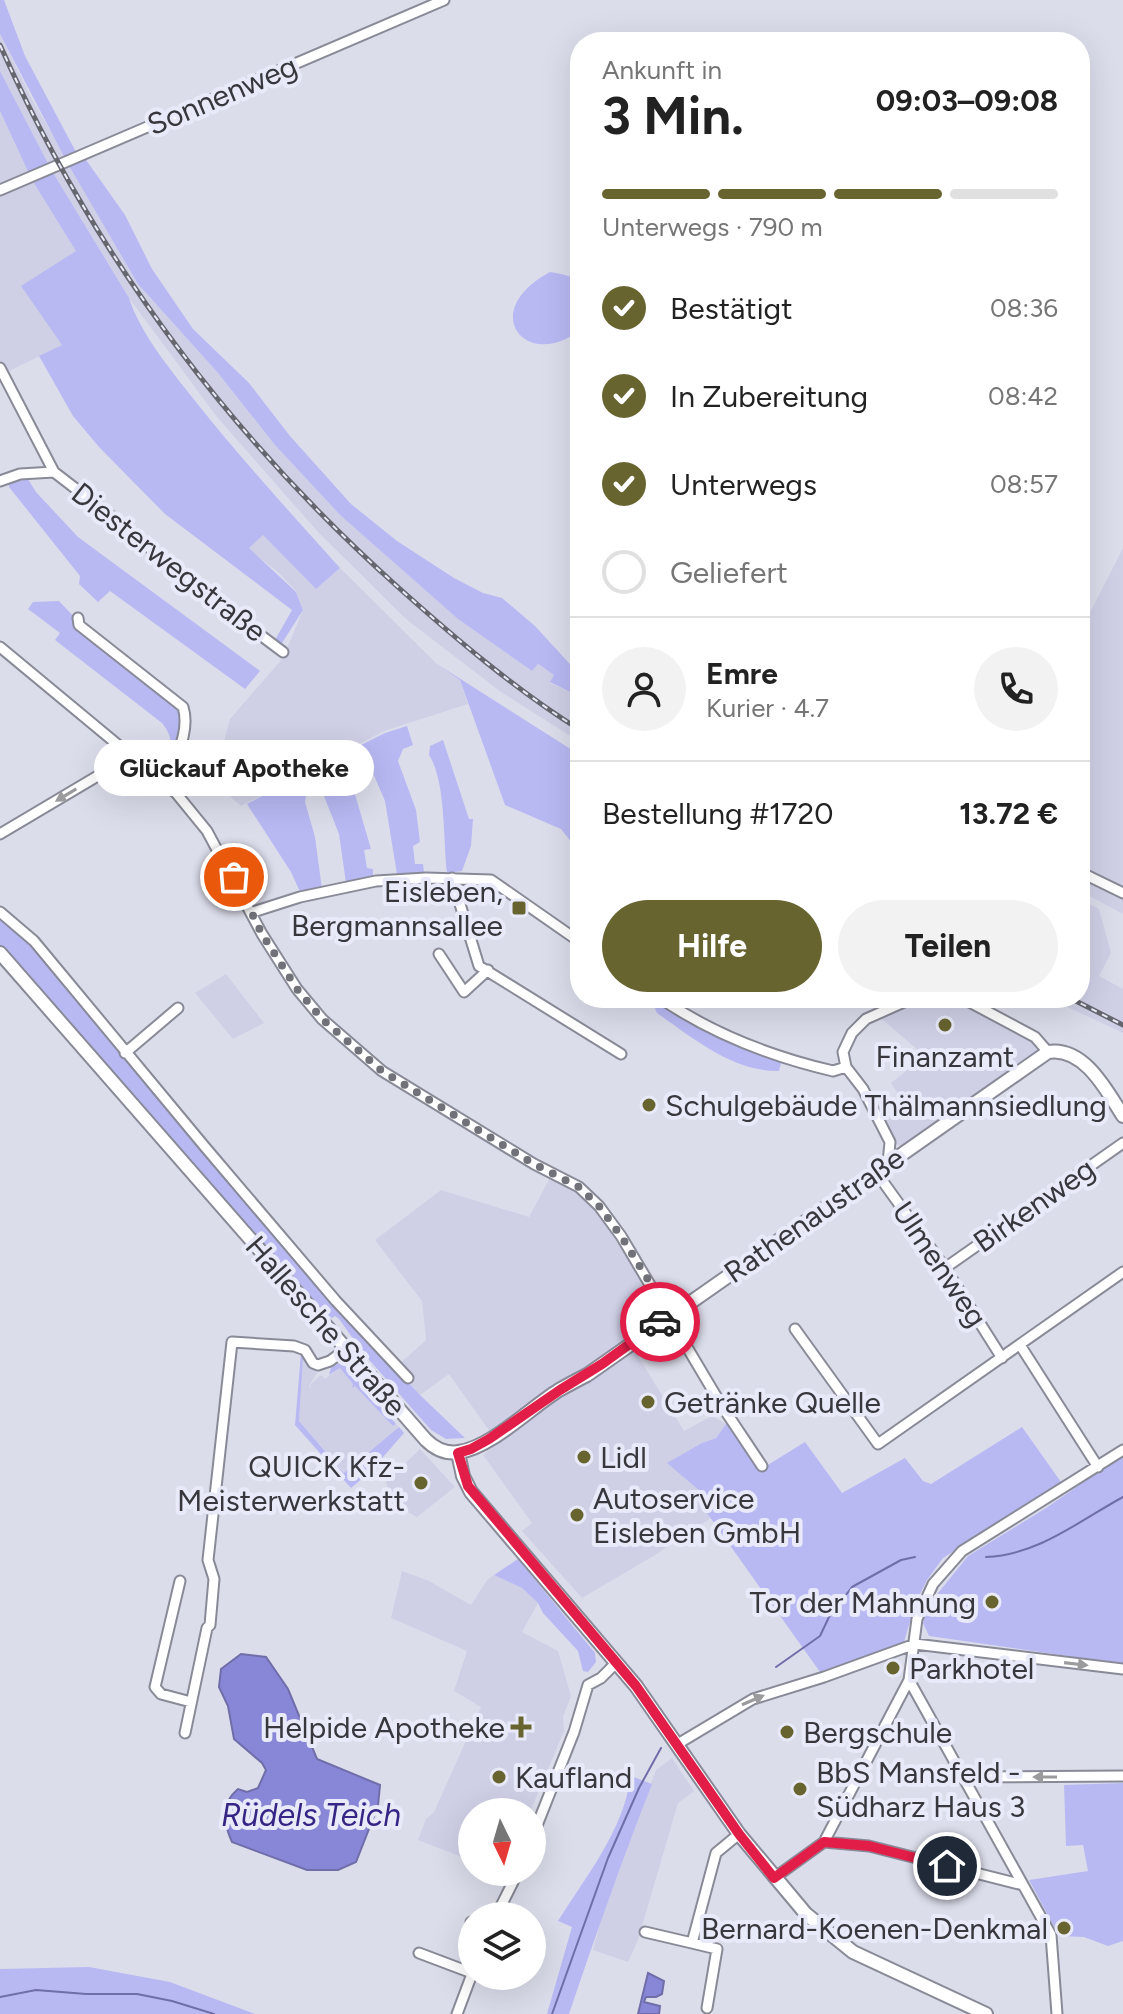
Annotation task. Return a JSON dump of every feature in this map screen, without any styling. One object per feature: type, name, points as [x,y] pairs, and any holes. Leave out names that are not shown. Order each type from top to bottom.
[{"type":"main road","name":"Hallesche Straße","points":[[0,953],[433,1446],[458,1453]]},
{"type":"main road","name":"Rathenaustraße","points":[[458,1453],[489,1439],[602,1364],[1048,1052]]},
{"type":"main road","points":[[1048,1052],[1063,1052],[1091,1071],[1123,1116]]},
{"type":"main road","points":[[458,1453],[463,1476],[471,1492],[681,1742],[739,1834],[806,1914],[847,1948],[986,2014]]},
{"type":"street","name":"Sonnenweg","points":[[0,190],[444,0]]},
{"type":"street","name":"Diesterwegstraße","points":[[0,368],[54,472],[191,583],[283,652]]},
{"type":"street","name":"Diesterwegstraße","points":[[0,481],[20,474],[54,472]]},
{"type":"street","points":[[78,618],[79,625],[183,707],[187,718],[186,728],[166,784]]},
{"type":"street","points":[[0,647],[133,755],[185,803],[207,831],[253,912],[262,934],[297,989],[322,1019],[382,1071],[534,1164],[579,1187],[599,1206],[762,1466]]},
{"type":"street","points":[[0,834],[133,755]]},
{"type":"street","points":[[1090,877],[1123,893]]},
{"type":"street","points":[[452,878],[479,966],[621,1054]]},
{"type":"street","points":[[253,912],[353,885],[399,879],[491,880],[570,935]]},
{"type":"street","name":"Hallesche Straße","points":[[0,912],[34,941],[336,1301],[408,1378]]},
{"type":"street","points":[[439,954],[464,992],[488,970]]},
{"type":"street","points":[[125,1053],[178,1008]]},
{"type":"street","points":[[679,1008],[753,1047],[833,1071],[846,1067]]},
{"type":"street","points":[[888,1163],[890,1142],[863,1089],[846,1067],[843,1052],[852,1033],[866,1019],[891,1008]]},
{"type":"street","points":[[981,1008],[1035,1037],[1048,1052]]},
{"type":"street","points":[[890,1142],[909,1149]]},
{"type":"street","name":"Birkenweg","points":[[945,1268],[1123,1143]]},
{"type":"street","name":"Ulmenweg","points":[[876,1172],[945,1268],[1002,1358]]},
{"type":"street","points":[[795,1329],[878,1444],[1123,1272]]},
{"type":"street","points":[[185,1733],[210,1625],[214,1579],[208,1560],[232,1342],[294,1346],[305,1350],[313,1363],[318,1365],[330,1361],[346,1349]]},
{"type":"street","points":[[1020,1345],[1098,1467]]},
{"type":"street","points":[[774,1878],[824,1842],[909,1680],[917,1619],[933,1584],[962,1551],[1123,1450]]},
{"type":"street","points":[[180,1581],[155,1687],[161,1694],[191,1702]]},
{"type":"street","points":[[681,1742],[753,1699],[915,1644],[1123,1669]]},
{"type":"street","points":[[546,1803],[574,1732],[588,1685],[601,1678],[616,1663]]},
{"type":"street","points":[[909,1680],[1052,1938],[1057,2014]]},
{"type":"street","points":[[963,1777],[1123,1776]]},
{"type":"street","points":[[692,1943],[716,1853],[739,1834]]},
{"type":"street","points":[[824,1842],[869,1846],[1023,1885]]},
{"type":"street","points":[[645,1932],[717,1949],[707,2008]]},
{"type":"street","points":[[419,1953],[458,1968]]},
{"type":"street","points":[[457,2014],[466,1990]]},
{"type":"shaded area","points":[[0,0],[4,0],[25,56],[76,152],[84,157],[125,215],[152,269],[193,329],[249,383],[290,436],[351,504],[397,541],[454,578],[483,593],[502,598],[535,626],[570,664],[570,692],[550,682],[554,675],[538,664],[532,671],[458,619],[340,515],[275,445],[218,373],[138,284],[68,164],[0,34]]},
{"type":"shaded area","points":[[0,34],[32,99],[138,284],[218,373],[275,445],[340,515],[458,619],[532,671],[537,664],[554,675],[550,683],[570,692],[570,736],[501,692],[406,619],[318,532],[217,417],[129,298],[52,171],[0,71]]},
{"type":"shaded area","points":[[0,71],[52,171],[129,298],[153,345],[222,434],[340,568],[316,589],[263,535],[249,548],[296,592],[303,610],[282,643],[275,640],[292,610],[165,514],[73,416],[39,356],[62,345],[21,286],[76,251],[32,180],[0,111]]},
{"type":"shaded area","points":[[0,111],[32,180],[77,251],[63,345],[7,372],[0,367]]},
{"type":"shaded area","points":[[550,272],[570,277],[570,336],[543,344],[528,341],[517,332],[513,319],[516,304],[528,288]]},
{"type":"shaded area","points":[[28,479],[36,492],[78,537],[260,671],[245,689],[110,591],[98,602],[79,584],[80,576],[9,487],[9,483]]},
{"type":"shaded area","points":[[262,534],[316,589],[340,568],[437,664],[460,680],[468,704],[384,731],[241,806],[218,786],[222,748],[230,719],[283,658],[303,610],[296,591],[278,572],[248,549]]},
{"type":"shaded area","points":[[1123,548],[1123,914],[1090,896],[1090,612]]},
{"type":"shaded area","points":[[59,601],[174,703],[181,723],[173,758],[170,756],[169,735],[162,723],[55,640],[60,633],[28,609],[33,602]]},
{"type":"shaded area","points":[[437,664],[570,749],[570,840],[561,829],[505,805],[460,680]]},
{"type":"shaded area","points":[[407,726],[413,745],[403,749],[398,761],[416,810],[420,842],[413,846],[415,864],[423,864],[424,872],[397,874],[385,801],[361,745]]},
{"type":"shaded area","points":[[443,740],[469,819],[473,819],[471,846],[462,871],[447,873],[441,795],[429,755],[430,746]]},
{"type":"shaded area","points":[[352,749],[358,769],[349,774],[371,849],[364,850],[367,868],[373,869],[373,878],[346,883],[339,834],[320,786],[306,796],[305,802],[315,837],[322,889],[301,894],[291,872],[247,804]]},
{"type":"shaded area","points":[[1090,904],[1099,909],[1111,953],[1099,976],[1123,989],[1123,1033],[1069,1008],[1090,1008]]},
{"type":"shaded area","points":[[0,917],[31,946],[274,1235],[420,1395],[465,1438],[446,1439],[431,1430],[364,1354],[339,1319],[335,1316],[332,1318],[311,1304],[0,946]]},
{"type":"shaded area","points":[[226,974],[264,1023],[233,1039],[195,993]]},
{"type":"shaded area","points":[[668,1008],[689,1021],[781,1063],[779,1071],[746,1066],[714,1052],[655,1009]]},
{"type":"shaded area","points":[[890,1008],[981,1008],[1035,1037],[1048,1052],[909,1149],[890,1142],[876,1116],[901,1098],[891,1083],[925,1056],[876,1014]]},
{"type":"shaded area","points":[[551,1176],[584,1197],[596,1210],[659,1308],[659,1317],[628,1340],[684,1431],[712,1416],[726,1424],[716,1438],[702,1443],[707,1513],[711,1518],[582,1598],[522,1531],[532,1523],[483,1455],[498,1443],[449,1374],[420,1395],[396,1367],[426,1340],[422,1301],[375,1240],[441,1190],[529,1217]]},
{"type":"shaded area","points":[[301,1353],[299,1421],[344,1473],[399,1427],[404,1433],[370,1472],[351,1488],[295,1425]]},
{"type":"shaded area","points":[[303,1356],[309,1368],[318,1371],[309,1386],[312,1389],[310,1385],[321,1375],[325,1379],[340,1368],[393,1426],[396,1424],[399,1427],[345,1473],[299,1421]]},
{"type":"shaded area","points":[[339,1363],[396,1424],[393,1426],[355,1386],[352,1388],[353,1384],[340,1368],[329,1375],[331,1368]]},
{"type":"shaded area","points":[[730,1423],[761,1469],[805,1442],[842,1493],[905,1458],[923,1481],[931,1484],[1022,1427],[1061,1482],[943,1558],[915,1604],[904,1642],[820,1672],[707,1513],[706,1496],[667,1463],[716,1438]]},
{"type":"shaded area","points":[[420,1449],[455,1487],[417,1517],[396,1505],[386,1482]]},
{"type":"shaded area","points":[[1123,1455],[1123,1664],[929,1636],[923,1623],[926,1608],[968,1556]]},
{"type":"shaded area","points":[[518,1559],[595,1653],[596,1662],[588,1672],[583,1671],[578,1651],[543,1613],[538,1603],[522,1588],[494,1575]]},
{"type":"shaded area","points":[[402,1571],[427,1580],[471,1605],[487,1580],[494,1575],[522,1588],[538,1603],[522,1632],[558,1651],[571,1696],[563,1717],[564,1731],[536,1798],[458,1798],[458,1856],[418,1840],[426,1819],[434,1812],[481,1707],[454,1691],[467,1651],[391,1618]]},
{"type":"shaded area","points":[[672,1758],[694,1791],[678,1803],[638,1940],[628,1962],[593,1950],[603,1911],[656,1770]]},
{"type":"shaded area","points":[[631,1776],[652,1784],[569,2014],[547,2014],[572,1927],[558,1921],[612,1834],[627,1796]]},
{"type":"shaded area","points":[[1123,1783],[1123,1941],[1108,1946],[1084,1937],[1059,1936],[1029,1880],[1088,1871],[1083,1845],[1066,1846],[1064,1785]]},
{"type":"shaded area","points":[[89,1967],[170,1982],[255,2014],[0,2014],[0,1969]]},
{"type":"water","name":"Rüdels Teich","points":[[241,1654],[266,1657],[288,1689],[317,1759],[380,1785],[378,1806],[356,1862],[338,1870],[307,1870],[232,1842],[225,1820],[228,1801],[238,1789],[247,1792],[258,1788],[266,1770],[234,1739],[228,1706],[219,1687],[221,1669]]},
{"type":"water","points":[[648,1973],[664,1981],[662,1994],[646,1997],[644,2002],[660,2006],[659,2014],[638,2014]]},
{"type":"waterway","points":[[986,1557],[1005,1555],[1041,1543],[1123,1497]]},
{"type":"waterway","points":[[776,1667],[820,1636],[829,1617],[852,1587],[901,1560],[915,1557]]},
{"type":"waterway","points":[[552,2014],[608,1858],[639,1788],[661,1748]]},
{"type":"waterway","points":[[0,1997],[36,1990],[137,1994],[214,2014]]},
{"type":"railway","points":[[0,45],[37,122],[122,269],[223,405],[337,530],[399,588],[486,663],[570,723]]},
{"type":"railway","points":[[1090,1008],[1123,1025]]},
{"type":"way so far","points":[[234,877],[262,934],[297,989],[322,1019],[382,1071],[534,1164],[579,1187],[599,1206],[670,1315],[660,1322]]},
{"type":"place","name":"Glückauf Apotheke","points":[[234,877]]},
{"type":"place","name":"Eisleben, Bergmannsallee","points":[[519,908]]},
{"type":"place","name":"Finanzamt","points":[[945,1025]]},
{"type":"place","name":"Schulgebäude Thälmannsiedlung","points":[[649,1105]]},
{"type":"place","name":"Getränke Quelle","points":[[648,1402]]},
{"type":"place","name":"Lidl","points":[[584,1457]]},
{"type":"place","name":"QUICK Kfz- Meisterwerkstatt","points":[[421,1483]]},
{"type":"place","name":"Autoservice Eisleben GmbH","points":[[577,1515]]},
{"type":"place","name":"Tor der Mahnung","points":[[992,1602]]},
{"type":"place","name":"Parkhotel","points":[[893,1668]]},
{"type":"place","name":"Helpide Apotheke","points":[[521,1727]]},
{"type":"place","name":"Bergschule","points":[[787,1732]]},
{"type":"place","name":"Kaufland","points":[[499,1777]]},
{"type":"place","name":"BbS Mansfeld - Südharz Haus 3","points":[[800,1789]]},
{"type":"place","name":"Bernard-Koenen-Denkmal","points":[[1064,1928]]},
{"type":"route","points":[[660,1322],[587,1375],[489,1439],[458,1453],[461,1470],[471,1492],[636,1686],[739,1834],[774,1878],[824,1842],[869,1846],[947,1866]]}]
